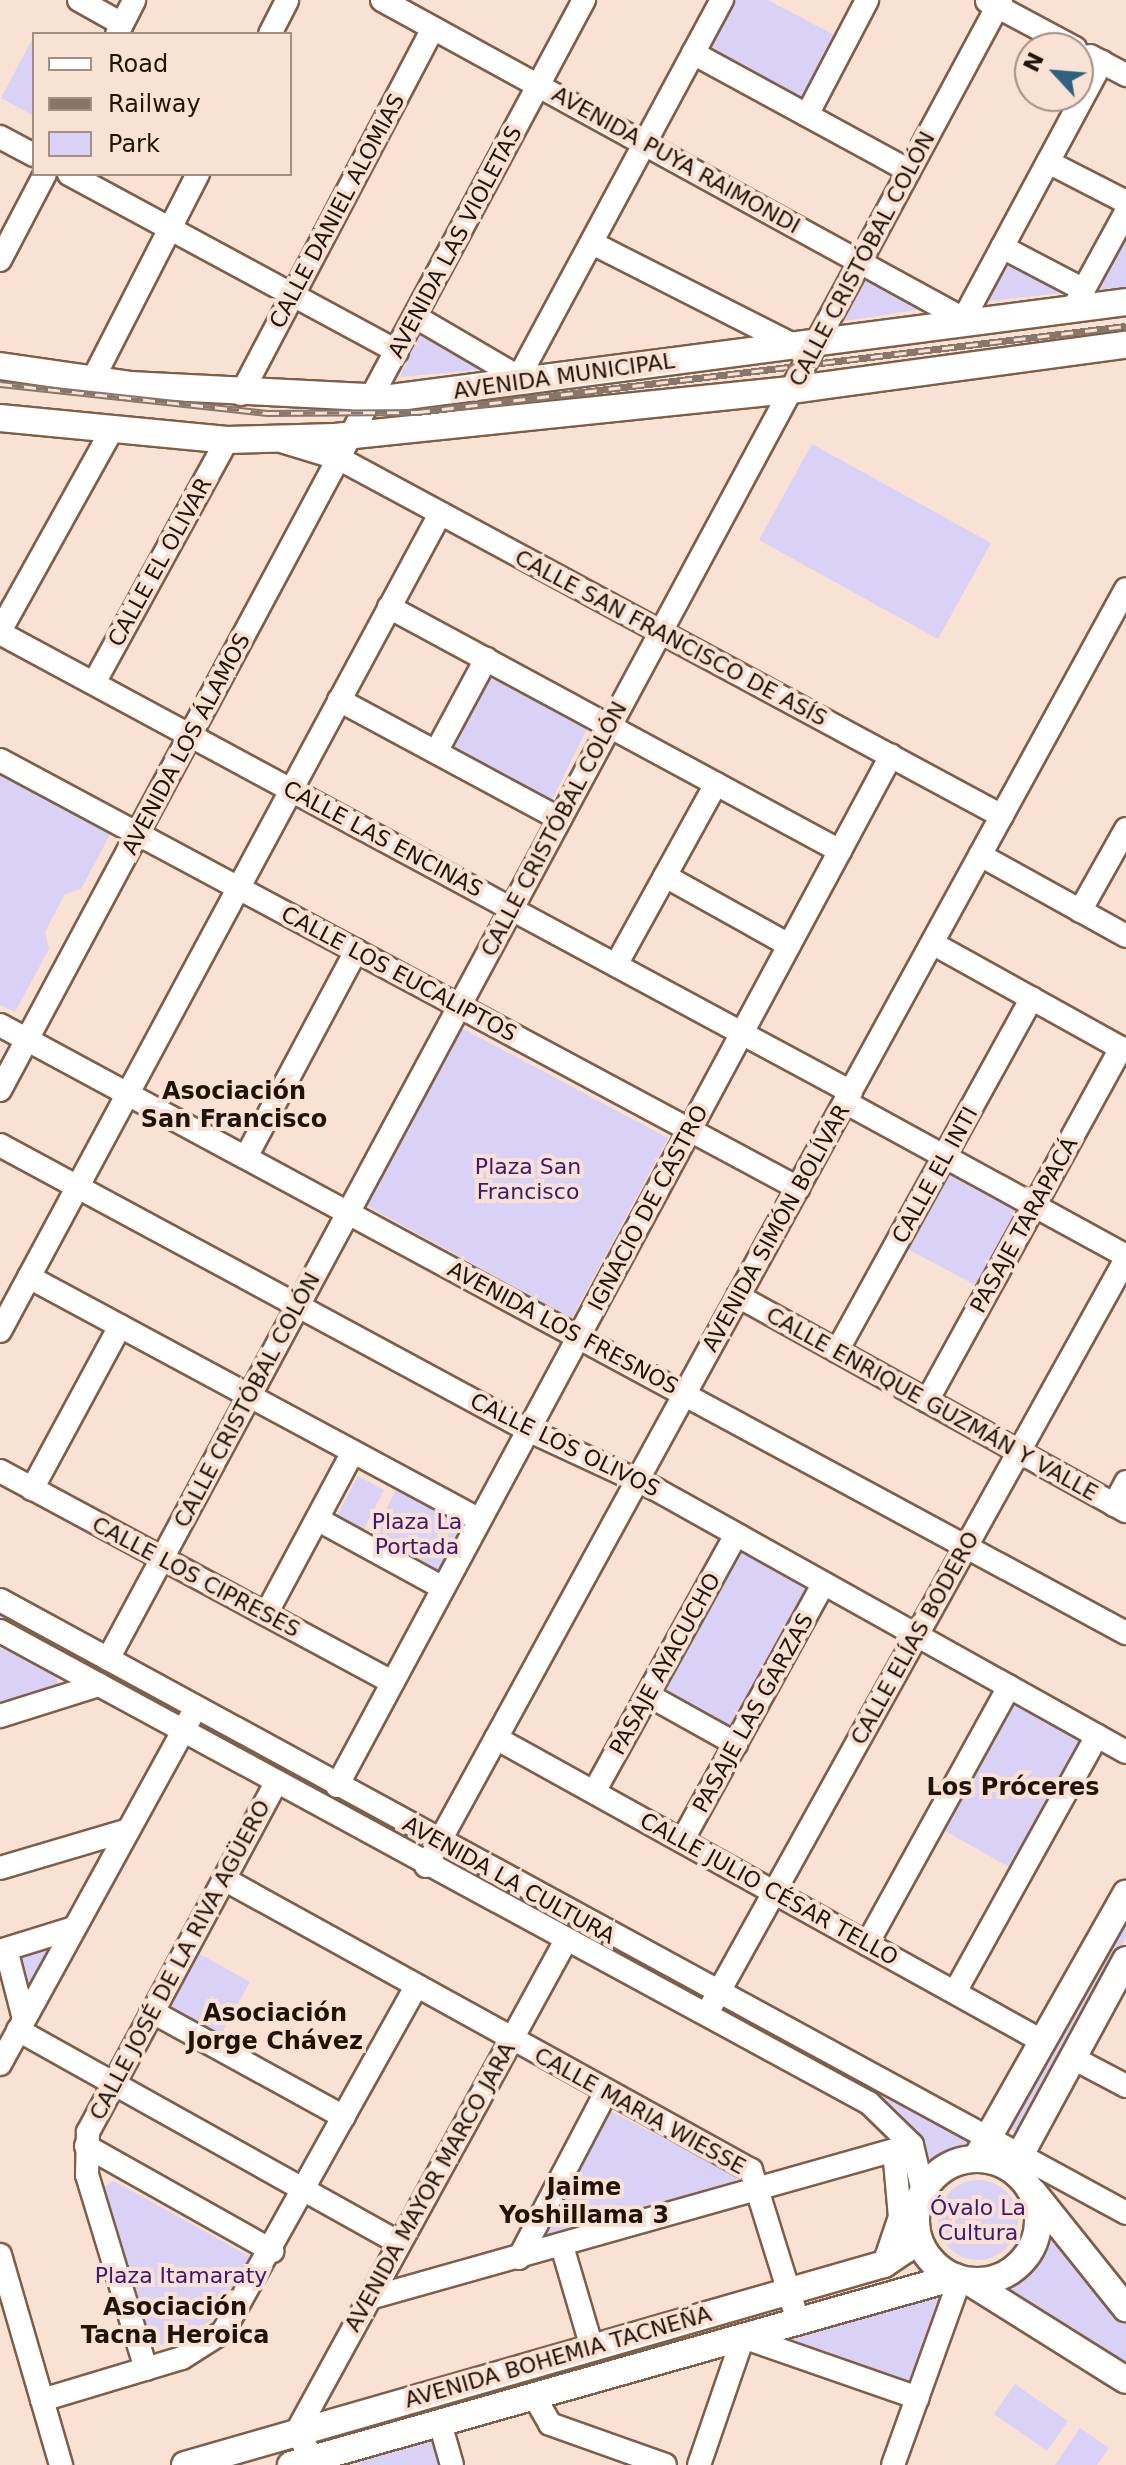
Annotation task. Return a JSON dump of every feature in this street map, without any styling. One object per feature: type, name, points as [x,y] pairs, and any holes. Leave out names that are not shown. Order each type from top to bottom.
[{"type":"main road","name":"AVENIDA MUNICIPAL","points":[[0,366],[92,381],[241,394],[372,399],[804,343],[966,320],[1078,299],[1126,302]]},
{"type":"main road","name":"AVENIDA MUNICIPAL","points":[[0,418],[227,440],[352,435],[791,390],[1126,345]]},
{"type":"main road","points":[[1126,1894],[981,2149],[945,2168],[923,2192],[916,2229],[928,2258],[1126,2380]]},
{"type":"main road","points":[[961,2279],[993,2280],[1025,2259],[1038,2223],[1022,2173],[1073,2058],[1126,1960]]},
{"type":"main road","points":[[981,2149],[1022,2173],[1126,2308]]},
{"type":"main road","name":"AVENIDA BOHEMIA TACNEÑA","points":[[185,2465],[884,2264],[905,2250],[916,2229]]},
{"type":"main road","name":"AVENIDA BOHEMIA TACNEÑA","points":[[313,2463],[440,2423],[798,2321],[961,2279]]},
{"type":"street","points":[[79,0],[120,29],[134,0]]},
{"type":"street","points":[[271,32],[287,0]]},
{"type":"street","name":"AVENIDA PUYA RAIMONDI","points":[[382,0],[966,320]]},
{"type":"street","name":"AVENIDA LAS VIOLETAS","points":[[372,399],[584,0]]},
{"type":"street","points":[[416,317],[525,378],[592,243],[722,0]]},
{"type":"street","points":[[807,115],[867,0]]},
{"type":"street","points":[[995,2],[1047,32]]},
{"type":"street","name":"CALLE CRISTÓBAL COLÓN","points":[[108,1659],[791,390],[804,343],[860,261],[995,2]]},
{"type":"street","name":"CALLE DANIEL ALOMIAS","points":[[241,394],[433,28]]},
{"type":"street","points":[[693,53],[909,171]]},
{"type":"street","points":[[1094,58],[1126,75]]},
{"type":"street","points":[[966,320],[1102,62]]},
{"type":"street","points":[[0,137],[32,154]]},
{"type":"street","points":[[1048,162],[1126,202]]},
{"type":"street","points":[[0,260],[44,176]]},
{"type":"street","points":[[73,176],[397,351]]},
{"type":"street","points":[[92,381],[197,176]]},
{"type":"street","points":[[1002,247],[1078,299],[1126,212]]},
{"type":"street","points":[[592,243],[804,343]]},
{"type":"street","name":"AVENIDA LOS ÁLAMOS","points":[[0,1090],[372,399]]},
{"type":"street","points":[[0,632],[112,430]]},
{"type":"street","name":"CALLE SAN FRANCISCO DE ASÍS","points":[[273,439],[340,459],[1002,816]]},
{"type":"street","name":"CALLE EL OLIVAR","points":[[94,683],[227,440]]},
{"type":"street","points":[[0,1331],[440,514]]},
{"type":"street","name":"AVENIDA SIMÓN BOLÍVAR","points":[[426,1866],[1125,594]]},
{"type":"street","points":[[389,607],[840,851]]},
{"type":"street","name":"CALLE LAS ENCINAS","points":[[0,632],[742,1033],[945,1157],[1126,1258]]},
{"type":"street","points":[[436,752],[486,659]]},
{"type":"street","points":[[339,700],[560,819]]},
{"type":"street","name":"IGNACIO DE CASTRO","points":[[337,1786],[891,756]]},
{"type":"street","name":"CALLE LOS EUCALIPTOS","points":[[0,760],[798,1188]]},
{"type":"street","points":[[616,965],[716,784]]},
{"type":"street","points":[[1080,911],[1126,829]]},
{"type":"street","points":[[980,855],[1126,936]]},
{"type":"street","points":[[665,876],[789,945]]},
{"type":"street","points":[[932,943],[1124,1049]]},
{"type":"street","points":[[246,1157],[356,951]]},
{"type":"street","name":"CALLE EL INTI","points":[[837,1351],[1032,998]]},
{"type":"street","name":"AVENIDA LOS FRESNOS","points":[[0,1025],[1126,1633]]},
{"type":"street","name":"PASAJE TARAPACÁ","points":[[927,1401],[1124,1049]]},
{"type":"street","name":"CALLE LOS OLIVOS","points":[[0,1145],[528,1430],[736,1535],[1126,1752]]},
{"type":"street","name":"CALLE ELÍAS BODERO","points":[[705,2018],[1126,1258]]},
{"type":"street","points":[[29,1277],[480,1520]]},
{"type":"street","name":"CALLE ENRIQUE GUZMÁN Y VALLE","points":[[738,1296],[1120,1508]]},
{"type":"street","points":[[32,1489],[120,1326]]},
{"type":"street","points":[[266,1614],[353,1452]]},
{"type":"street","name":"CALLE LOS CIPRESES","points":[[0,1471],[392,1682]]},
{"type":"street","points":[[1120,1508],[1126,1482]]},
{"type":"street","points":[[317,1519],[443,1588]]},
{"type":"street","name":"PASAJE AYACUCHO","points":[[594,1792],[736,1535]]},
{"type":"street","name":"PASAJE LAS GARZAS","points":[[682,1841],[823,1584]]},
{"type":"street","name":"AVENIDA LA CULTURA","points":[[0,1600],[718,1994],[981,2149]]},
{"type":"street","name":"AVENIDA LA CULTURA","points":[[0,1631],[565,1942],[869,2103],[903,2148]]},
{"type":"street","points":[[0,1716],[99,1685]]},
{"type":"street","points":[[867,1944],[1009,1687]]},
{"type":"street","points":[[648,1695],[736,1744]]},
{"type":"street","points":[[0,2064],[196,1707]]},
{"type":"street","points":[[955,1992],[1097,1736]]},
{"type":"street","name":"CALLE JULIO CÉSAR TELLO","points":[[496,1738],[1042,2041]]},
{"type":"street","name":"CALLE JOSÉ DE LA RIVA AGÜERO","points":[[146,2369],[87,2175],[86,2146],[110,2083],[276,1783]]},
{"type":"street","points":[[0,1868],[128,1830]]},
{"type":"street","name":"CALLE MARIA WIESSE","points":[[224,1879],[751,2170],[759,2187],[787,2292],[798,2321]]},
{"type":"street","points":[[74,1928],[6,1949],[21,2025],[110,2083],[399,2243]]},
{"type":"street","name":"AVENIDA MAYOR MARCO JARA","points":[[296,2433],[565,1942]]},
{"type":"street","points":[[42,2400],[146,2369],[203,2348],[223,2332],[305,2192],[416,1986]]},
{"type":"street","points":[[151,2011],[344,2117]]},
{"type":"street","points":[[1073,2058],[1126,2086]]},
{"type":"street","points":[[519,2258],[606,2092]]},
{"type":"street","points":[[86,2146],[272,2251]]},
{"type":"street","points":[[370,2298],[903,2148]]},
{"type":"street","points":[[903,2148],[923,2192]]},
{"type":"street","points":[[884,2264],[900,2217],[903,2148]]},
{"type":"street","points":[[1022,2173],[1126,2213]]},
{"type":"street","points":[[562,2246],[592,2348]]},
{"type":"street","points":[[0,2255],[61,2465]]},
{"type":"street","points":[[893,2465],[961,2279]]},
{"type":"street","points":[[699,2465],[743,2337],[918,2398]]},
{"type":"street","points":[[534,2396],[550,2424],[665,2465]]},
{"type":"street","points":[[440,2423],[452,2465]]},
{"type":"street","points":[[296,2433],[313,2463]]},
{"type":"green space","points":[[733,0],[768,0],[836,36],[801,100],[707,47]]},
{"type":"green space","points":[[32,40],[32,115],[1,98]]},
{"type":"green space","points":[[1126,218],[1126,291],[1099,294],[1094,290]]},
{"type":"green space","points":[[1005,256],[1072,292],[980,302]]},
{"type":"green space","points":[[866,276],[922,309],[838,322]]},
{"type":"green space","points":[[419,332],[489,369],[400,377]]},
{"type":"green space","points":[[812,444],[991,543],[938,639],[759,540]]},
{"type":"green space","points":[[489,672],[589,725],[550,804],[448,752]]},
{"type":"green space","points":[[0,766],[113,829],[81,889],[65,894],[45,932],[49,949],[15,1012],[0,1005]]},
{"type":"green space","name":"Plaza San Francisco","points":[[460,1027],[668,1138],[572,1318],[367,1206]]},
{"type":"green space","points":[[949,1167],[1024,1208],[979,1287],[904,1247]]},
{"type":"green space","points":[[358,1476],[384,1490],[361,1535],[334,1521]]},
{"type":"green space","name":"Plaza La Portada","points":[[397,1488],[464,1525],[436,1577],[369,1542]]},
{"type":"green space","points":[[741,1547],[811,1586],[731,1728],[661,1688]]},
{"type":"green space","points":[[0,1612],[178,1707],[179,1712],[0,1624]]},
{"type":"green space","points":[[0,1648],[56,1674],[59,1689],[0,1708]]},
{"type":"green space","points":[[1009,1695],[1089,1740],[1018,1872],[938,1827]]},
{"type":"green space","points":[[207,1723],[423,1840],[424,1845],[199,1728]]},
{"type":"green space","points":[[453,1857],[701,1991],[702,1995],[445,1862]]},
{"type":"green space","points":[[1126,1905],[1126,1937],[1019,2134],[1006,2127]]},
{"type":"green space","points":[[53,1943],[26,1994],[14,1953]]},
{"type":"green space","points":[[189,1948],[250,1982],[215,2045],[155,2011]]},
{"type":"green space","points":[[729,2006],[974,2140],[976,2144],[930,2163],[920,2134],[894,2107],[723,2015]]},
{"type":"green space","points":[[604,2108],[736,2175],[736,2183],[535,2243]]},
{"type":"green space","name":"Óvalo La Cultura","points":[[978,2180],[993,2183],[1006,2192],[1015,2205],[1018,2220],[1015,2235],[1006,2248],[993,2257],[978,2260],[963,2257],[950,2248],[941,2235],[938,2220],[941,2205],[950,2192],[963,2183]]},
{"type":"green space","name":"Plaza Itamaraty","points":[[114,2181],[251,2257],[215,2317],[178,2342],[149,2347],[104,2187]]},
{"type":"green space","points":[[1050,2226],[1126,2320],[1126,2366],[994,2294],[1033,2267]]},
{"type":"green space","points":[[944,2291],[907,2390],[767,2344]]},
{"type":"green space","points":[[1015,2384],[1068,2421],[1047,2451],[994,2414]]},
{"type":"green space","points":[[1080,2428],[1109,2448],[1097,2465],[1055,2465]]},
{"type":"green space","points":[[430,2437],[439,2465],[360,2465],[352,2457]]},
{"type":"railway","points":[[0,384],[267,413],[418,412],[1126,326]]},
{"type":"district","name":"Asociación San Francisco","points":[[234,1106]]},
{"type":"district","name":"Los Próceres","points":[[1013,1788]]},
{"type":"district","name":"Asociación Jorge Chávez","points":[[275,2028]]},
{"type":"district","name":"Jaime Yoshillama 3","points":[[584,2202]]},
{"type":"district","name":"Asociación Tacna Heroica","points":[[175,2322]]}]
